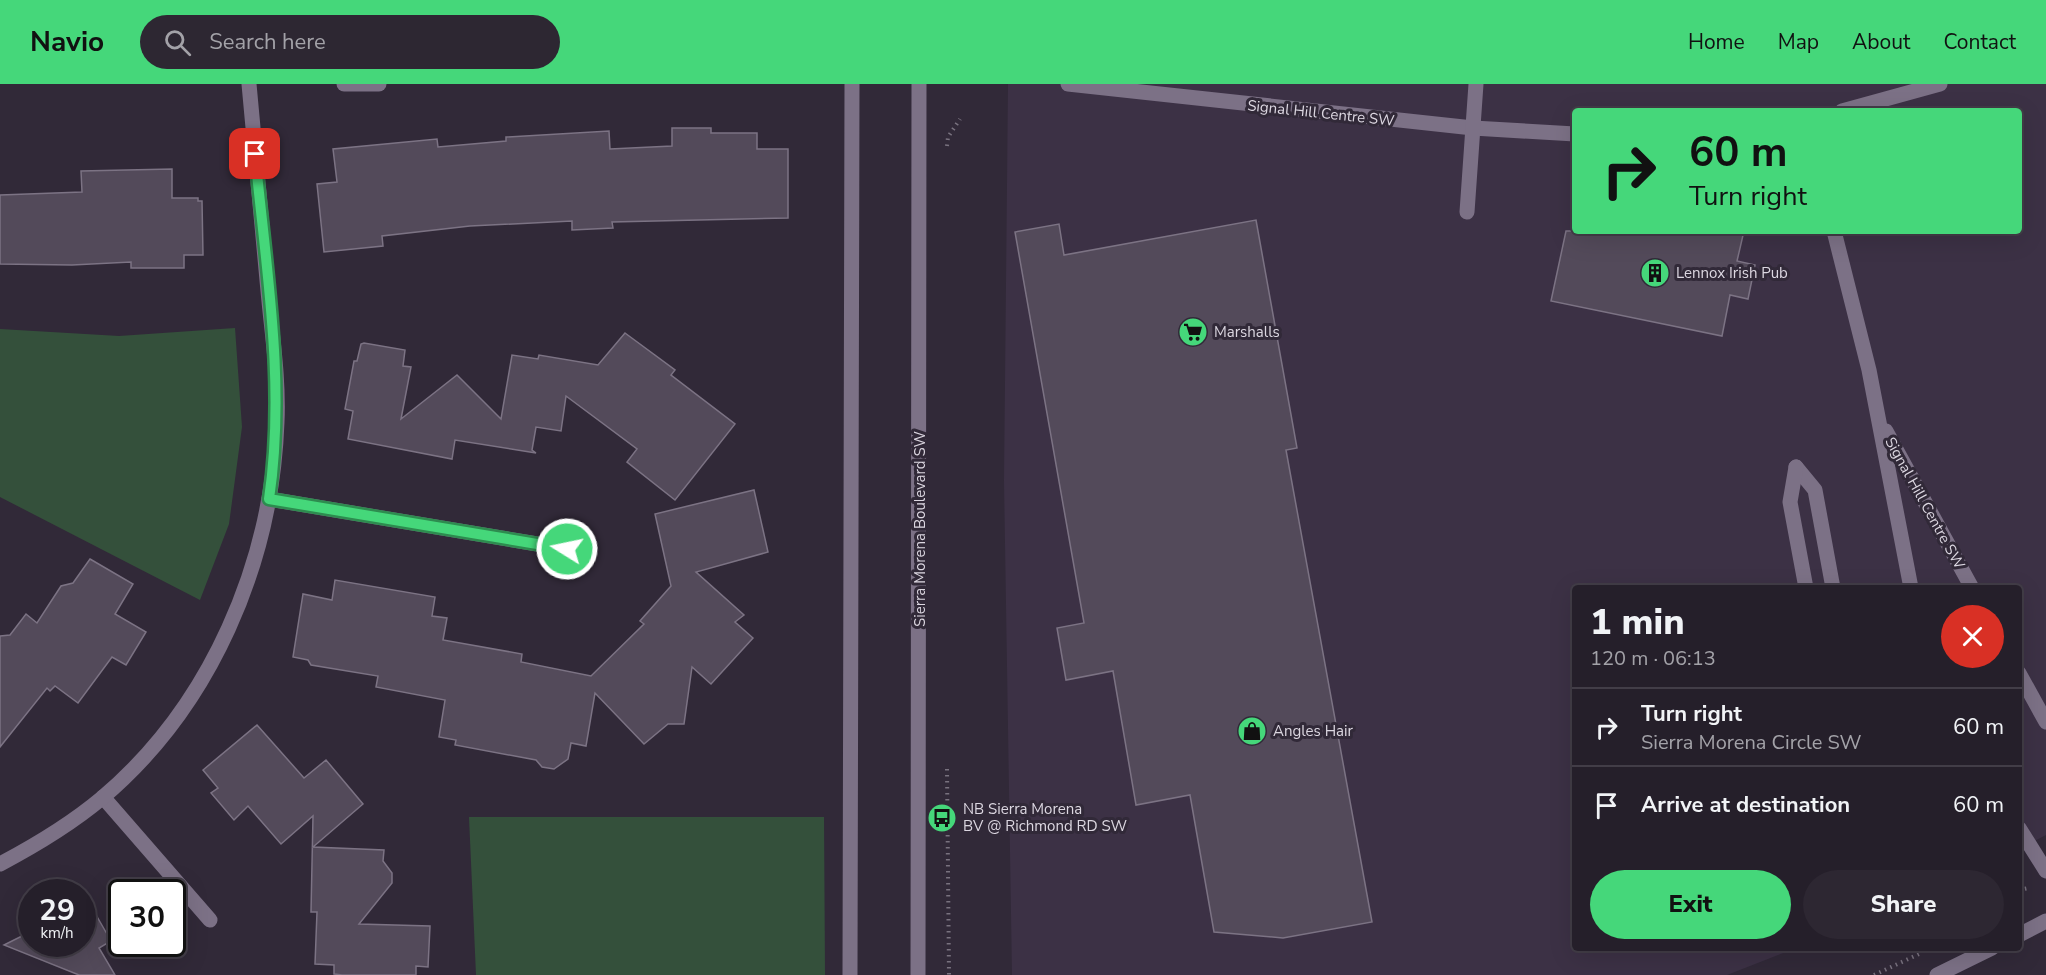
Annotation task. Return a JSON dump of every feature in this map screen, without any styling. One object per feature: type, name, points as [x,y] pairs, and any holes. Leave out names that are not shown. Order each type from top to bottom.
[{"type":"street","points":[[0,864],[71,822],[104,797],[145,754],[199,683],[223,640],[243,594],[259,548],[275,459],[277,380],[249,84]]},
{"type":"street","points":[[344,84],[379,84]]},
{"type":"street","points":[[850,975],[852,84]]},
{"type":"street","name":"Sierra Morena Boulevard SW","points":[[918,975],[919,84]]},
{"type":"street","name":"Signal Hill Centre SW","points":[[1068,84],[1473,128],[1572,134]]},
{"type":"street","points":[[1467,212],[1476,84]]},
{"type":"street","points":[[1853,108],[1940,84]]},
{"type":"street","name":"Signal Hill Centre SW","points":[[1835,234],[1879,418],[1910,585]]},
{"type":"street","name":"Signal Hill Centre SW","points":[[1879,418],[1970,585]]},
{"type":"street","points":[[1805,585],[1790,502],[1796,468],[1815,490],[1832,585]]},
{"type":"street","points":[[269,499],[567,549]]},
{"type":"street","points":[[2022,678],[2046,722]]},
{"type":"street","points":[[104,797],[210,920]]},
{"type":"street","points":[[2022,833],[2046,871]]},
{"type":"street","points":[[2022,933],[2046,921]]},
{"type":"street","points":[[1965,962],[1974,951]]},
{"type":"street","points":[[1937,975],[1986,951]]},
{"type":"path","points":[[2022,890],[2028,897]]},
{"type":"path","points":[[1874,975],[1926,951]]},
{"type":"shaded area","points":[[1008,84],[2046,84],[2046,835],[2022,847],[2022,585],[1572,585],[1572,951],[1788,951],[1727,975],[1012,975],[1004,481]]},
{"type":"green space","points":[[235,328],[242,427],[229,524],[200,600],[0,497],[0,329],[119,336]]},
{"type":"green space","points":[[469,817],[824,817],[825,975],[476,975]]},
{"type":"building","points":[[672,128],[711,128],[711,133],[757,133],[757,149],[788,149],[788,218],[612,222],[613,228],[572,230],[572,221],[470,226],[382,236],[383,246],[324,252],[317,184],[337,182],[333,149],[437,139],[438,147],[506,141],[506,137],[609,131],[610,149],[672,146]]},
{"type":"building","points":[[172,169],[172,198],[198,198],[198,201],[202,201],[203,255],[184,255],[184,268],[131,268],[131,262],[72,265],[0,264],[0,195],[82,192],[81,171]]},
{"type":"building","points":[[1256,220],[1297,448],[1286,450],[1372,922],[1283,938],[1214,932],[1190,795],[1136,805],[1113,671],[1066,680],[1057,628],[1084,623],[1015,232],[1059,224],[1064,255]]},
{"type":"building","name":"Lennox Irish Pub","points":[[1566,231],[1572,231],[1572,234],[1743,234],[1737,261],[1755,265],[1748,299],[1730,295],[1722,336],[1551,301]]},
{"type":"building","points":[[625,333],[675,370],[671,375],[735,424],[675,500],[627,462],[637,449],[566,396],[561,431],[536,427],[532,450],[536,453],[455,440],[452,459],[348,439],[353,411],[345,409],[354,361],[357,361],[361,344],[405,350],[403,366],[411,367],[401,419],[457,375],[501,419],[512,355],[538,359],[539,355],[598,365]]},
{"type":"building","points":[[754,490],[768,552],[696,572],[744,615],[735,622],[753,638],[711,684],[692,667],[684,724],[668,724],[644,744],[595,693],[586,746],[571,743],[568,759],[554,769],[542,767],[536,760],[455,745],[456,740],[439,737],[445,700],[376,687],[378,676],[311,665],[308,660],[293,657],[303,594],[332,600],[335,580],[435,597],[432,616],[447,618],[443,640],[522,654],[521,662],[591,676],[644,624],[640,621],[671,586],[655,514]]},
{"type":"building","points":[[90,559],[133,584],[115,614],[146,632],[126,665],[112,657],[78,703],[55,686],[50,691],[47,688],[0,747],[0,636],[10,635],[26,614],[37,623],[61,586],[73,583]]},
{"type":"building","points":[[257,725],[304,778],[326,760],[363,804],[313,847],[384,850],[383,861],[392,873],[392,883],[359,924],[430,926],[428,967],[416,966],[416,975],[342,975],[334,974],[334,965],[315,964],[317,912],[311,912],[313,816],[281,844],[248,806],[234,820],[211,793],[218,788],[203,770]]},
{"type":"building","points":[[96,915],[108,936],[108,943],[99,948],[115,975],[79,975],[34,957],[96,957]]},
{"type":"building","points":[[18,938],[18,951],[4,945]]},
{"type":"place","name":"Lennox Irish Pub","points":[[1655,273]]},
{"type":"place","name":"Marshalls","points":[[1193,332]]},
{"type":"place","name":"Angles Hair","points":[[1252,731]]},
{"type":"place","name":"NB Sierra Morena BV @ Richmond RD SW","points":[[942,818]]},
{"type":"route","points":[[255,154],[277,380],[275,459],[269,499],[567,549]]}]
